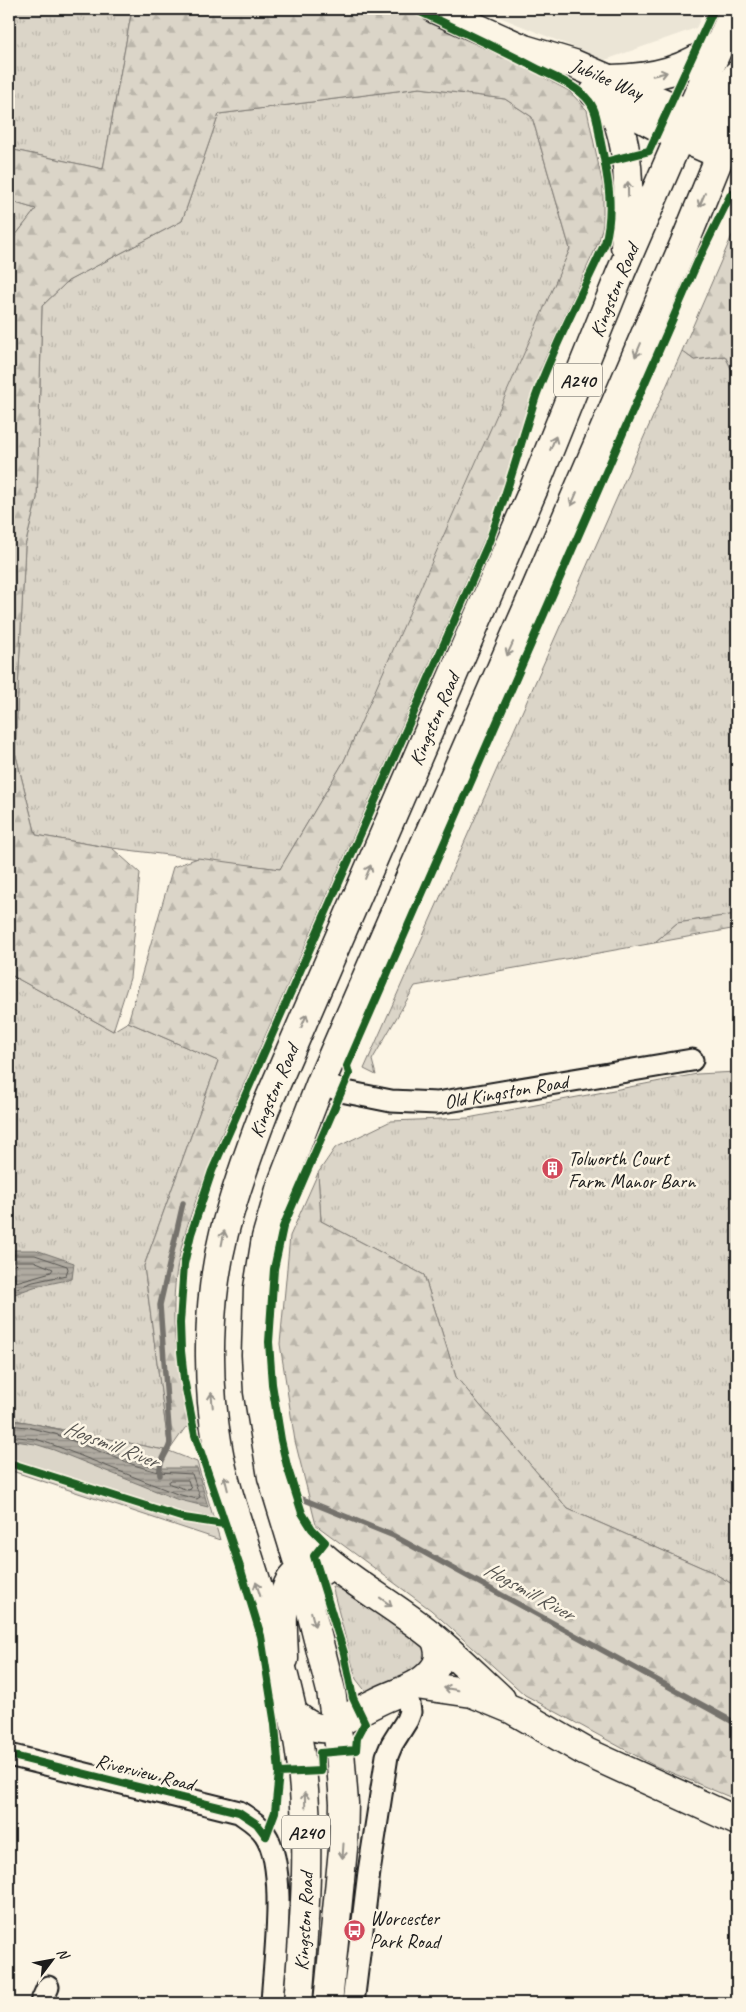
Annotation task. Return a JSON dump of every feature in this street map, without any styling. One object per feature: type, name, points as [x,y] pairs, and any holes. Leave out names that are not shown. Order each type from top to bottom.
[{"type":"main road","name":"Jubilee Way","points":[[435,9],[608,89],[732,140]]},
{"type":"main road","name":"Kingston Road","points":[[298,2003],[306,1841],[304,1786],[298,1743],[264,1605],[236,1517],[218,1448],[211,1385],[211,1314],[224,1235],[244,1165],[274,1089],[534,488],[622,272],[692,124],[718,45],[735,9]]},
{"type":"main road","points":[[622,272],[628,217],[628,181],[624,151],[608,89],[640,78],[682,68],[702,58],[718,45]]},
{"type":"main road","points":[[692,124],[718,106],[737,75]]},
{"type":"main road","name":"Kingston Road","points":[[280,1503],[266,1448],[258,1392],[256,1355],[258,1288],[266,1238],[281,1186],[321,1082],[732,140]]},
{"type":"main road","points":[[280,1503],[304,1540],[346,1575],[436,1640],[513,1710]]},
{"type":"main road","name":"A240","points":[[280,1503],[301,1572]]},
{"type":"main road","points":[[346,1575],[320,1571],[301,1572],[289,1582],[284,1599],[283,1612],[288,1698],[299,1719],[317,1728],[324,1729],[410,1687],[429,1676],[437,1665],[439,1658],[436,1640]]},
{"type":"main road","name":"Kingston Road","points":[[301,1572],[331,1691],[344,1803],[343,1849],[328,2003]]},
{"type":"main road","points":[[410,1687],[472,1693],[513,1710],[586,1752],[737,1821]]},
{"type":"street","name":"Old Kingston Road","points":[[321,1082],[341,1092],[391,1101],[437,1103],[692,1060]]},
{"type":"street","points":[[353,2003],[369,1872],[388,1756],[392,1744],[410,1712],[410,1687]]},
{"type":"street","name":"Riverview Road","points":[[9,1755],[238,1812],[257,1824],[266,1836],[276,1867],[278,1901],[272,2003]]},
{"type":"shaded area","points":[[480,9],[705,9],[696,28],[605,60]]},
{"type":"green space","points":[[9,9],[132,9],[103,169],[9,149]]},
{"type":"green space","points":[[132,9],[403,9],[483,45],[569,91],[587,110],[603,186],[603,224],[599,241],[544,361],[497,509],[221,1136],[191,1215],[181,1247],[174,1304],[178,1366],[189,1427],[185,1428],[169,1451],[144,1266],[218,1061],[128,1022],[173,867],[198,858],[280,869],[344,761],[570,249],[532,117],[505,99],[420,88],[219,114],[182,221],[68,281],[42,306],[37,498],[25,546],[15,752],[36,835],[112,848],[140,873],[130,978],[113,1031],[9,974],[9,244],[36,209],[9,201],[9,149],[103,169]]},
{"type":"green space","points":[[420,88],[505,99],[532,117],[570,249],[488,441],[344,761],[280,869],[112,848],[36,835],[15,752],[25,546],[37,498],[42,306],[68,281],[182,221],[219,114]]},
{"type":"green space","points":[[9,201],[36,209],[9,244]]},
{"type":"green space","points":[[737,224],[737,380],[725,356],[694,360],[682,351]]},
{"type":"green space","points":[[682,351],[694,360],[725,356],[737,380],[737,914],[677,923],[654,943],[415,986],[372,1060],[376,1075],[364,1069]]},
{"type":"green space","points":[[737,914],[737,928],[654,943],[677,923]]},
{"type":"green space","points":[[9,974],[113,1031],[128,1022],[218,1061],[144,1266],[169,1451],[9,1419]]},
{"type":"green space","points":[[737,1072],[737,1587],[712,1572],[568,1509],[456,1377],[424,1275],[321,1221],[318,1173],[335,1148],[391,1121],[468,1118],[697,1074]]},
{"type":"green space","points":[[318,1173],[321,1221],[424,1275],[456,1377],[568,1509],[712,1572],[737,1587],[737,1800],[653,1765],[525,1695],[431,1610],[316,1525],[295,1441],[280,1344],[290,1236]]},
{"type":"green space","points":[[9,1419],[169,1451],[197,1462],[220,1540],[9,1470]]},
{"type":"green space","points":[[332,1586],[362,1598],[420,1641],[426,1653],[420,1668],[381,1690],[367,1693],[356,1679]]},
{"type":"water","points":[[9,1250],[36,1250],[74,1263],[72,1279],[34,1287],[9,1296]]},
{"type":"water","points":[[9,1420],[57,1429],[138,1462],[159,1468],[197,1468],[208,1507],[176,1499],[54,1450],[35,1444],[9,1440]]},
{"type":"waterway","points":[[160,1475],[161,1462],[170,1443],[160,1305],[183,1203]]},
{"type":"waterway","name":"Hogsmill River","points":[[300,1498],[394,1536],[737,1724]]},
{"type":"cycle path","points":[[266,1836],[275,1812],[279,1773],[275,1725],[261,1636],[240,1567],[195,1435],[184,1379],[181,1351],[180,1323],[184,1264],[191,1234],[212,1171],[488,544],[543,376],[605,243],[608,230],[609,190],[597,119],[592,105],[572,86],[414,9]]},
{"type":"cycle path","points":[[605,162],[649,151],[714,9]]},
{"type":"cycle path","points":[[279,1773],[321,1771],[320,1753],[356,1750],[357,1738],[365,1723],[353,1698],[344,1653],[314,1556],[325,1542],[312,1529],[302,1513],[281,1440],[272,1384],[269,1342],[274,1269],[283,1227],[349,1074],[347,1066],[698,261],[730,196],[737,190]]},
{"type":"cycle path","points":[[9,1463],[184,1518],[224,1524]]},
{"type":"cycle path","points":[[9,1755],[239,1812],[257,1824],[266,1836]]},
{"type":"place","name":"Tolworth Court Farm Manor Barn","points":[[552,1169]]},
{"type":"place","name":"Worcester Park Road","points":[[354,1930]]}]
